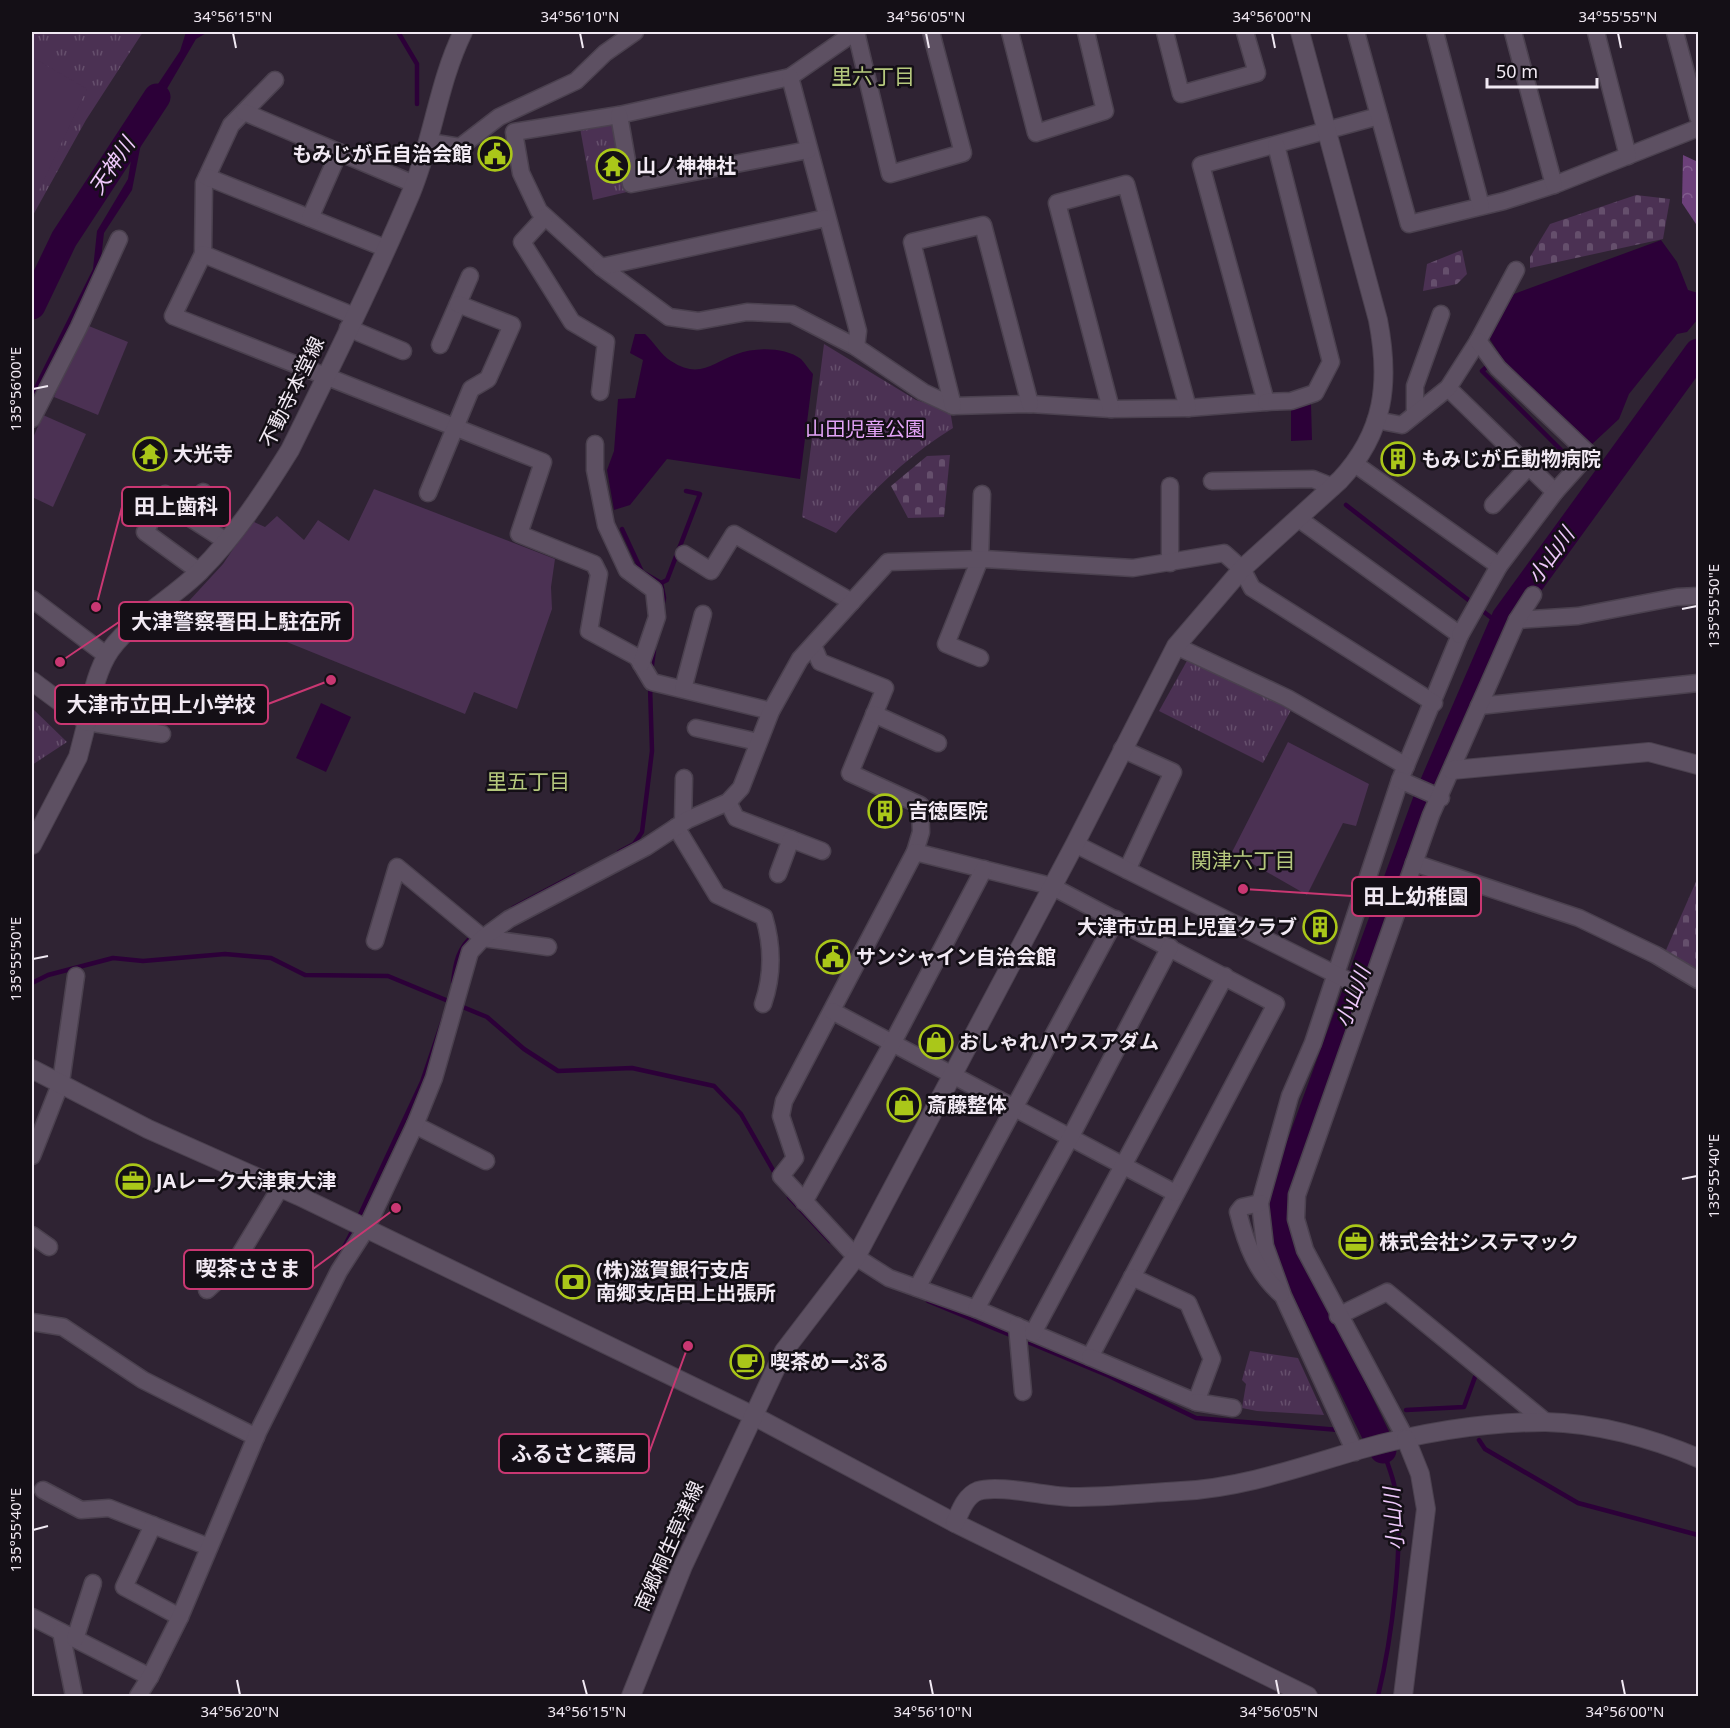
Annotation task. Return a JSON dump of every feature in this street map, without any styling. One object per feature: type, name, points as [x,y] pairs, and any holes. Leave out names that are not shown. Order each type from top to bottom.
[{"type":"street","name":"不動寺本堂線","points":[[87,722],[99,673],[106,655],[118,640],[200,572],[226,541],[285,459],[326,377],[414,184],[429,142],[449,63],[463,32]]},
{"type":"street","points":[[429,142],[460,147],[499,117],[576,81],[605,53],[635,32]]},
{"type":"street","points":[[931,32],[963,153],[890,174],[855,32],[790,77],[619,115],[513,132],[521,173],[533,203],[544,217],[601,267],[669,317],[698,321],[747,312],[792,314],[856,346],[923,392],[953,406],[1030,404],[1111,409],[1188,408],[1292,401],[1315,393],[1331,362],[1276,145]]},
{"type":"street","points":[[1010,32],[1036,133],[1105,111],[1086,32]]},
{"type":"street","points":[[1165,32],[1181,94],[1257,74],[1245,32]]},
{"type":"street","name":"南郷桐生草津線","points":[[631,1696],[683,1566],[784,1351],[856,1257],[1075,844],[1176,646],[1242,569],[1299,519],[1356,464],[1370,440],[1383,392],[1386,358],[1328,130],[1300,32]]},
{"type":"street","points":[[1356,32],[1409,224],[1554,185],[1698,128]]},
{"type":"street","points":[[1435,32],[1481,206]]},
{"type":"street","points":[[1513,32],[1554,185]]},
{"type":"street","points":[[1596,32],[1628,156]]},
{"type":"street","points":[[1675,32],[1698,117]]},
{"type":"street","points":[[790,77],[858,332],[856,346]]},
{"type":"street","points":[[274,80],[231,125],[204,183],[203,254],[172,316],[543,462],[519,534],[594,564],[599,574],[589,631],[637,657],[652,682],[771,711]]},
{"type":"street","points":[[244,112],[414,184]]},
{"type":"street","points":[[619,115],[631,184],[808,150]]},
{"type":"street","points":[[1266,402],[1200,165],[1379,116]]},
{"type":"street","points":[[310,218],[339,152]]},
{"type":"street","points":[[207,177],[385,248]]},
{"type":"street","points":[[1111,409],[1057,203],[1126,184],[1188,408]]},
{"type":"street","points":[[544,217],[522,242],[572,322],[606,342],[600,392]]},
{"type":"street","points":[[601,267],[826,218]]},
{"type":"street","points":[[953,406],[912,242],[983,225],[1030,404]]},
{"type":"street","points":[[32,419],[79,327],[119,239]]},
{"type":"street","points":[[203,254],[351,322],[403,351]]},
{"type":"street","points":[[1376,420],[1402,425],[1448,388],[1478,341],[1516,270]]},
{"type":"street","points":[[440,345],[470,276]]},
{"type":"street","points":[[428,493],[471,389],[488,379],[512,325],[458,304]]},
{"type":"street","points":[[1415,414],[1415,386],[1441,314]]},
{"type":"street","points":[[1358,1451],[1283,1296],[1265,1246],[1260,1203],[1290,1096],[1313,1043],[1403,773],[1434,703],[1460,635],[1499,566],[1555,492],[1588,454],[1498,368],[1478,341]]},
{"type":"street","points":[[1448,388],[1555,492]]},
{"type":"street","points":[[595,444],[595,470],[606,525],[627,570],[654,590],[657,617],[641,664]]},
{"type":"street","points":[[1356,464],[1499,566]]},
{"type":"street","points":[[1492,505],[1529,466]]},
{"type":"street","points":[[1212,481],[1313,479],[1333,487]]},
{"type":"street","points":[[1170,486],[1170,563]]},
{"type":"street","points":[[203,492],[188,516],[226,541]]},
{"type":"street","points":[[165,494],[145,532],[200,572]]},
{"type":"street","points":[[980,658],[946,644],[980,560],[982,494]]},
{"type":"street","points":[[1299,519],[1460,635]]},
{"type":"street","points":[[684,554],[711,571],[734,534],[852,602]]},
{"type":"street","points":[[138,1696],[180,1617],[256,1437],[339,1271],[366,1229],[415,1125],[434,1078],[470,952],[483,938],[509,919],[646,847],[679,825],[728,802],[741,788],[771,711],[800,659],[888,562],[980,560],[1133,568],[1224,553],[1242,569],[1252,588],[1434,703]]},
{"type":"street","points":[[1403,1696],[1426,1509],[1420,1474],[1398,1441],[1305,1250],[1296,1219],[1297,1195],[1431,815],[1441,798],[1517,620],[1533,595]]},
{"type":"street","points":[[1517,620],[1578,616],[1677,597],[1698,596]]},
{"type":"street","points":[[32,598],[106,655]]},
{"type":"street","points":[[683,689],[703,614]]},
{"type":"street","points":[[813,645],[820,662],[885,688],[850,773],[920,805],[921,832],[915,852],[784,1101],[781,1116],[795,1158],[781,1176],[856,1257],[889,1278],[976,1309],[1196,1402],[1233,1408]]},
{"type":"street","points":[[1176,646],[1287,698],[1441,798]]},
{"type":"street","points":[[32,681],[87,722],[162,734]]},
{"type":"street","points":[[1479,706],[1698,683]]},
{"type":"street","points":[[874,714],[938,743]]},
{"type":"street","points":[[32,845],[78,757],[87,722]]},
{"type":"street","points":[[696,728],[758,742]]},
{"type":"street","points":[[1122,749],[1173,772],[1127,870]]},
{"type":"street","points":[[1452,770],[1649,752],[1698,765]]},
{"type":"street","points":[[684,778],[679,825],[717,895],[764,917],[771,939],[771,982],[763,1004]]},
{"type":"street","points":[[728,802],[736,818],[822,851]]},
{"type":"street","points":[[778,874],[791,839]]},
{"type":"street","points":[[1075,844],[1369,991]]},
{"type":"street","points":[[915,852],[1052,886],[1276,1004],[1090,1357]]},
{"type":"street","points":[[375,941],[391,863],[483,938],[548,947]]},
{"type":"street","points":[[1414,863],[1579,918],[1656,955],[1698,980]]},
{"type":"street","points":[[804,1202],[893,1042],[984,869]]},
{"type":"street","points":[[917,1288],[1116,919]]},
{"type":"street","points":[[976,1309],[1070,1138],[1170,947]]},
{"type":"street","points":[[32,1156],[61,1082],[76,976]]},
{"type":"street","points":[[1023,1392],[1025,1330],[1122,1166],[1225,976]]},
{"type":"street","points":[[832,1011],[1175,1193]]},
{"type":"street","points":[[32,1068],[148,1129],[280,1188],[752,1415],[955,1523],[1308,1696]]},
{"type":"street","points":[[415,1125],[486,1161]]},
{"type":"street","points":[[207,1290],[233,1266],[280,1188]]},
{"type":"street","points":[[1260,1203],[1242,1207],[1238,1212],[1242,1231],[1264,1280],[1283,1296]]},
{"type":"street","points":[[32,1235],[49,1247]]},
{"type":"street","points":[[1132,1277],[1188,1303],[1212,1359],[1196,1402]]},
{"type":"street","points":[[1338,1316],[1387,1292],[1546,1422]]},
{"type":"street","points":[[32,1322],[63,1327],[142,1380],[256,1437]]},
{"type":"street","points":[[955,1523],[965,1501],[977,1491],[992,1490],[1071,1497],[1189,1491],[1233,1485],[1398,1441],[1472,1427],[1546,1422],[1602,1429],[1671,1447],[1698,1458]]},
{"type":"street","points":[[43,1490],[81,1510],[109,1508],[209,1547]]},
{"type":"street","points":[[153,1525],[124,1587],[180,1617]]},
{"type":"street","points":[[74,1696],[68,1636],[93,1583]]},
{"type":"street","points":[[32,1617],[150,1677]]},
{"type":"green space","points":[[32,32],[143,32],[86,120],[32,217]]},
{"type":"green space","points":[[32,57],[87,89],[32,205]]},
{"type":"green space","points":[[613,122],[627,192],[593,200],[580,128]]},
{"type":"green space","points":[[1683,155],[1698,162],[1698,227],[1682,203]]},
{"type":"green space","points":[[1636,195],[1670,199],[1663,239],[1530,268],[1530,257],[1550,224]]},
{"type":"green space","points":[[1462,250],[1467,274],[1457,284],[1423,291],[1427,264]]},
{"type":"green space","points":[[84,324],[128,342],[98,415],[54,397]]},
{"type":"green space","name":"山田児童公園","points":[[824,344],[916,400],[950,410],[953,428],[890,476],[836,533],[802,517]]},
{"type":"green space","points":[[43,415],[86,434],[53,507],[32,497],[32,440]]},
{"type":"green space","points":[[950,455],[944,517],[908,518],[891,486],[927,456]]},
{"type":"green space","points":[[374,489],[555,559],[551,587],[552,609],[517,709],[474,692],[465,714],[188,602],[223,564],[252,521],[265,527],[277,516],[304,540],[318,520],[349,541]]},
{"type":"green space","points":[[1188,659],[1291,710],[1263,763],[1159,711]]},
{"type":"green space","points":[[32,708],[67,742],[32,765]]},
{"type":"green space","points":[[1288,742],[1369,784],[1356,826],[1343,823],[1307,895],[1232,852]]},
{"type":"green space","points":[[1698,877],[1698,976],[1663,957]]},
{"type":"green space","points":[[1250,1351],[1298,1358],[1324,1415],[1242,1408],[1246,1384],[1242,1380]]},
{"type":"shaded area","points":[[186,32],[208,32],[196,39],[144,128],[132,190],[104,233],[101,259],[57,363],[32,406],[32,391],[93,269],[97,231],[128,179],[137,123],[150,96],[180,51]]},
{"type":"shaded area","points":[[1661,240],[1677,262],[1688,290],[1698,293],[1698,319],[1687,332],[1677,334],[1629,394],[1619,419],[1590,446],[1503,360],[1488,336],[1514,294]]},
{"type":"shaded area","points":[[635,334],[645,334],[667,358],[690,369],[706,368],[737,354],[761,349],[787,352],[801,359],[813,374],[800,479],[667,459],[630,505],[614,510],[607,470],[614,451],[618,399],[635,398],[643,360],[630,353]]},
{"type":"shaded area","points":[[1311,404],[1312,440],[1291,441],[1291,408]]},
{"type":"shaded area","points":[[321,703],[351,717],[326,772],[296,758]]},
{"type":"waterway","points":[[398,32],[417,64],[417,104]]},
{"type":"waterway","name":"天神川","points":[[32,306],[64,239],[157,97]]},
{"type":"waterway","name":"小山川","points":[[1383,1450],[1290,1259],[1281,1221],[1285,1180],[1296,1156],[1428,796],[1505,618],[1698,352]]},
{"type":"waterway","points":[[1500,355],[1482,371],[1567,456]]},
{"type":"waterway","points":[[661,583],[667,580],[700,494],[686,491]]},
{"type":"waterway","points":[[1346,505],[1502,626]]},
{"type":"waterway","points":[[622,529],[642,572],[661,583],[664,598],[662,607]]},
{"type":"waterway","points":[[651,672],[654,650]]},
{"type":"waterway","points":[[619,852],[634,844],[642,832],[652,751],[650,686]]},
{"type":"waterway","points":[[513,908],[575,875]]},
{"type":"waterway","points":[[453,983],[458,956],[464,945],[474,935]]},
{"type":"waterway","points":[[32,983],[48,975],[113,958],[143,961],[225,954],[271,958],[305,975],[388,976],[487,1017],[524,1049],[558,1071],[632,1068],[714,1086],[741,1114],[777,1177]]},
{"type":"waterway","points":[[358,1219],[422,1082],[444,1017]]},
{"type":"waterway","points":[[789,1197],[830,1241]]},
{"type":"waterway","points":[[338,1259],[355,1226]]},
{"type":"waterway","points":[[928,1301],[1015,1337]]},
{"type":"waterway","points":[[1023,1340],[1109,1376],[1196,1418],[1339,1430]]},
{"type":"waterway","points":[[1406,1410],[1464,1407],[1475,1377]]},
{"type":"waterway","points":[[1479,1440],[1485,1449],[1578,1503],[1698,1535]]},
{"type":"waterway","name":"小山川","points":[[1378,1696],[1392,1621],[1398,1537],[1395,1489],[1383,1450]]},
{"type":"place","name":"もみじが丘自治会館","points":[[495,154]]},
{"type":"place","name":"山ノ神神社","points":[[613,166]]},
{"type":"place","name":"大光寺","points":[[150,454]]},
{"type":"place","name":"もみじが丘動物病院","points":[[1398,459]]},
{"type":"place","name":"田上歯科","points":[[96,607]]},
{"type":"place","name":"大津警察署田上駐在所","points":[[60,662]]},
{"type":"place","name":"大津市立田上小学校","points":[[331,680]]},
{"type":"place","name":"吉徳医院","points":[[885,811]]},
{"type":"place","name":"田上幼稚園","points":[[1243,889]]},
{"type":"place","name":"大津市立田上児童クラブ","points":[[1320,927]]},
{"type":"place","name":"サンシャイン自治会館","points":[[833,957]]},
{"type":"place","name":"おしゃれハウスアダム","points":[[936,1042]]},
{"type":"place","name":"斎藤整体","points":[[904,1105]]},
{"type":"place","name":"JAレーク大津東大津","points":[[133,1181]]},
{"type":"place","name":"喫茶ささま","points":[[396,1208]]},
{"type":"place","name":"株式会社システマック","points":[[1356,1242]]},
{"type":"place","name":"(株)滋賀銀行支店 南郷支店田上出張所","points":[[573,1282]]},
{"type":"place","name":"ふるさと薬局","points":[[688,1346]]},
{"type":"place","name":"喫茶めーぷる","points":[[747,1362]]},
{"type":"district","name":"里六丁目","points":[[873,77]]},
{"type":"district","name":"里五丁目","points":[[528,782]]},
{"type":"district","name":"関津六丁目","points":[[1243,861]]}]
